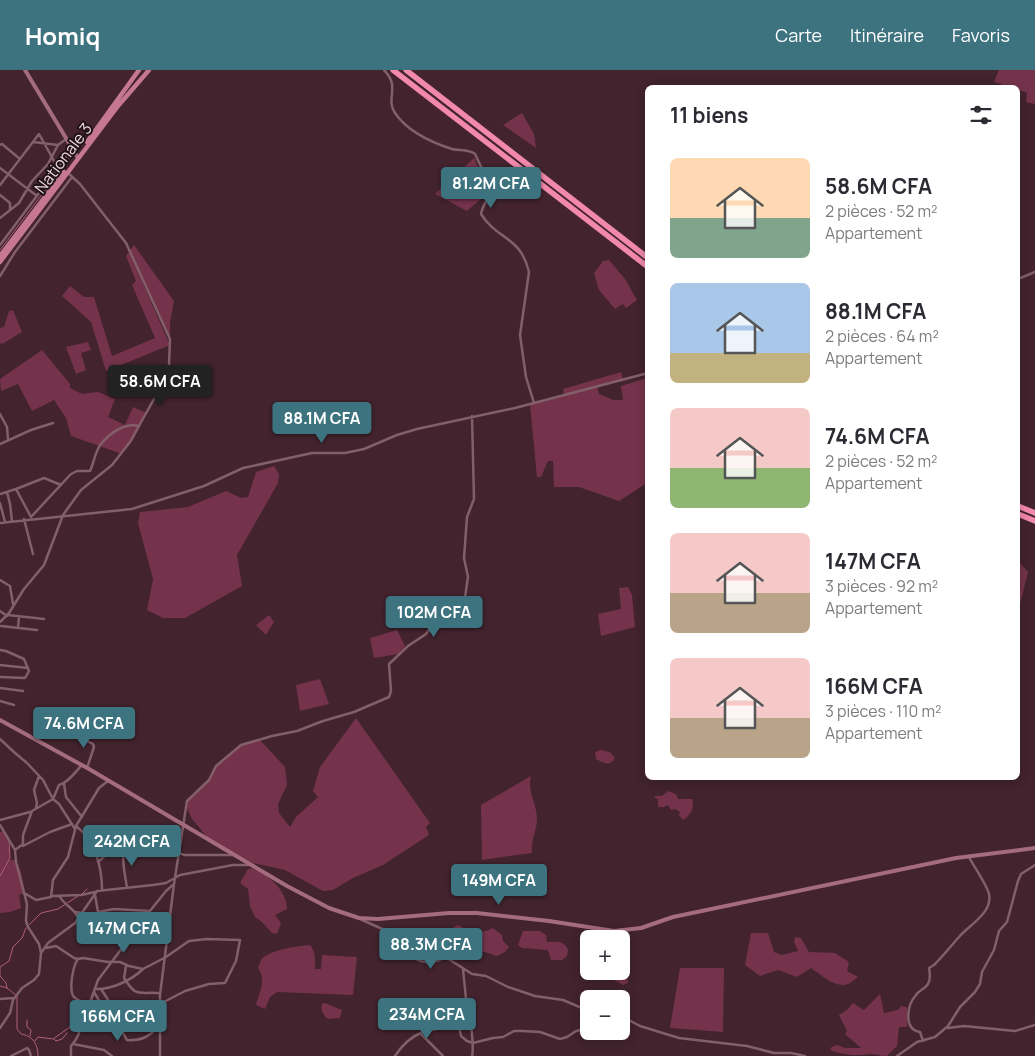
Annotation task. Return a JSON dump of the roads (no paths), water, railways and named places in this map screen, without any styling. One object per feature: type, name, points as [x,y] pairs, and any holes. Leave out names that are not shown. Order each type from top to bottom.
[{"type":"highway","points":[[393,70],[645,265]]},
{"type":"highway","points":[[406,70],[645,256]]},
{"type":"highway","points":[[1020,507],[1035,513]]},
{"type":"highway","points":[[1020,515],[1035,520]]},
{"type":"main road","name":"Nationale 3","points":[[0,262],[70,175],[78,157],[139,70]]},
{"type":"main road","name":"Nationale 3","points":[[0,256],[118,106],[149,70]]},
{"type":"street","points":[[25,70],[78,157]]},
{"type":"street","points":[[384,70],[393,84],[392,106],[400,118],[429,142],[454,149],[471,151],[475,154],[484,173],[494,179],[492,193],[484,204],[481,214],[490,226],[512,240],[518,247],[529,272],[520,335],[526,376],[534,403]]},
{"type":"street","points":[[0,185],[39,134],[58,168]]},
{"type":"street","points":[[0,218],[19,203],[32,180],[47,166],[58,145],[66,139]]},
{"type":"street","points":[[33,142],[58,145]]},
{"type":"street","points":[[0,145],[2,144],[20,159]]},
{"type":"street","points":[[0,245],[72,148]]},
{"type":"street","points":[[0,168],[37,196]]},
{"type":"street","points":[[0,276],[70,175],[80,184],[126,243],[170,339],[171,350],[167,373],[139,426],[121,455],[82,490],[63,515],[44,565],[13,605],[1,622],[0,627],[37,630]]},
{"type":"street","points":[[0,195],[9,201],[10,210]]},
{"type":"street","points":[[1020,278],[1035,272]]},
{"type":"street","points":[[0,523],[31,518],[132,509],[204,486],[243,468],[312,453],[345,453],[364,449],[397,435],[534,403],[645,374]]},
{"type":"street","points":[[0,414],[7,427],[8,440]]},
{"type":"street","points":[[160,1056],[160,1004],[174,884],[187,801],[209,780],[216,766],[241,745],[297,731],[322,721],[354,712],[389,697],[391,691],[389,664],[408,646],[426,634],[432,626],[464,604],[468,577],[464,558],[467,516],[474,499],[472,416]]},
{"type":"street","points":[[0,444],[31,430],[53,423]]},
{"type":"street","points":[[31,518],[74,472],[90,471],[100,446],[120,428],[130,424],[139,426]]},
{"type":"street","points":[[0,494],[44,478],[62,485]]},
{"type":"street","points":[[16,489],[31,518]]},
{"type":"street","points":[[7,492],[12,521]]},
{"type":"street","points":[[1,506],[5,522]]},
{"type":"street","points":[[24,519],[33,554]]},
{"type":"street","points":[[0,580],[10,586],[13,605]]},
{"type":"street","points":[[0,611],[7,615],[44,619]]},
{"type":"street","points":[[18,628],[19,616]]},
{"type":"street","points":[[0,650],[24,659],[29,672],[25,678],[0,677]]},
{"type":"street","points":[[0,665],[28,668]]},
{"type":"street","points":[[0,688],[23,691]]},
{"type":"street","points":[[0,701],[14,705]]},
{"type":"street","points":[[0,720],[82,765],[320,903],[404,938],[444,957],[474,975],[486,976],[508,987],[535,996],[563,1000],[580,1007]]},
{"type":"street","points":[[85,737],[94,747],[87,768]]},
{"type":"street","points":[[0,739],[39,776],[72,824],[87,836],[95,851],[102,890]]},
{"type":"street","points":[[0,820],[33,810],[53,799],[59,786],[64,784],[82,765]]},
{"type":"street","points":[[21,847],[23,835],[37,803],[34,790],[39,776]]},
{"type":"street","points":[[52,896],[53,880],[68,857],[76,828],[99,788],[108,781]]},
{"type":"street","points":[[64,784],[66,797],[82,816]]},
{"type":"street","points":[[15,850],[41,835],[72,824]]},
{"type":"street","points":[[0,825],[15,850],[27,904],[27,924],[39,944],[41,953],[39,974],[14,998],[10,1014],[0,1028]]},
{"type":"street","points":[[98,862],[108,853],[129,845],[152,845],[179,854],[235,855]]},
{"type":"street","points":[[125,846],[123,871],[127,888]]},
{"type":"street","points":[[359,918],[477,913],[614,931],[628,930],[642,928],[673,917],[968,856],[1035,848]]},
{"type":"street","points":[[923,1041],[920,1032],[916,1032],[909,1025],[908,1015],[916,995],[925,988],[930,980],[929,968],[974,924],[989,904],[990,895],[987,888],[968,856]]},
{"type":"street","points":[[24,893],[36,900],[42,900],[52,896],[81,895],[102,890],[166,883],[180,875],[233,864],[252,865]]},
{"type":"street","points":[[897,1056],[908,1048],[935,1037],[946,1028],[960,1007],[972,997],[980,984],[982,972],[991,957],[1000,931],[1011,910],[1021,874],[1035,865]]},
{"type":"street","points":[[72,1056],[71,1046],[77,1040],[79,1018],[88,1004],[98,980],[166,890],[174,884]]},
{"type":"street","points":[[41,953],[48,943],[78,919],[95,893]]},
{"type":"street","points":[[95,893],[99,936]]},
{"type":"street","points":[[60,897],[67,906],[75,912],[82,914],[98,913],[114,908],[150,911]]},
{"type":"street","points":[[75,912],[85,929],[99,936],[110,937],[120,930],[139,925]]},
{"type":"street","points":[[404,938],[417,959],[436,962],[444,957]]},
{"type":"street","points":[[94,990],[102,990],[126,980],[190,941],[207,939],[240,940],[236,962],[225,983],[208,984],[185,991],[160,1004]]},
{"type":"street","points":[[45,949],[56,946],[74,958],[112,963],[120,962],[143,969]]},
{"type":"street","points":[[78,958],[74,967],[72,994],[75,998],[88,1004]]},
{"type":"street","points":[[126,965],[124,978],[135,992],[158,993]]},
{"type":"street","points":[[463,969],[467,1009],[470,1013],[473,1043],[472,1056]]},
{"type":"street","points":[[94,990],[110,1021],[117,1031],[123,1033],[126,1040],[138,1041],[146,1038],[159,1026]]},
{"type":"street","points":[[102,990],[116,1012],[116,1015],[110,1021]]},
{"type":"street","points":[[0,999],[14,998]]},
{"type":"street","points":[[467,1009],[461,1019],[460,1034],[463,1039],[473,1043],[503,1037],[514,1031],[540,1032],[560,1039],[580,1030]]},
{"type":"street","points":[[630,1021],[640,1026],[691,1041],[706,1040],[747,1046],[774,1053],[791,1053],[804,1056]]},
{"type":"street","points":[[946,1028],[964,1026],[1015,1031],[1035,1025]]},
{"type":"street","points":[[395,1056],[402,1045],[429,1029],[460,1028]]},
{"type":"street","points":[[420,1033],[443,1056]]},
{"type":"street","points":[[73,1044],[104,1050],[112,1056]]},
{"type":"street","points":[[11,1056],[27,1048],[30,1050],[31,1056]]},
{"type":"waterway","points":[[0,250],[71,156]]},
{"type":"waterway","points":[[0,876],[10,858],[9,842]]},
{"type":"waterway","points":[[82,894],[87,889]]},
{"type":"waterway","points":[[29,925],[41,913],[58,909],[78,896]]},
{"type":"waterway","points":[[7,988],[6,983],[0,976],[0,967],[9,961],[13,947],[22,938],[26,928]]},
{"type":"waterway","points":[[0,986],[7,988],[17,996],[17,1029],[21,1034],[34,1041],[38,1056]]},
{"type":"waterway","points":[[35,1041],[38,1037],[53,1039],[70,1027],[72,1021],[84,1009]]},
{"type":"waterway","points":[[27,1020],[27,1027],[31,1030],[30,1036]]},
{"type":"waterway","points":[[54,1039],[56,1041],[62,1039],[67,1033]]}]
